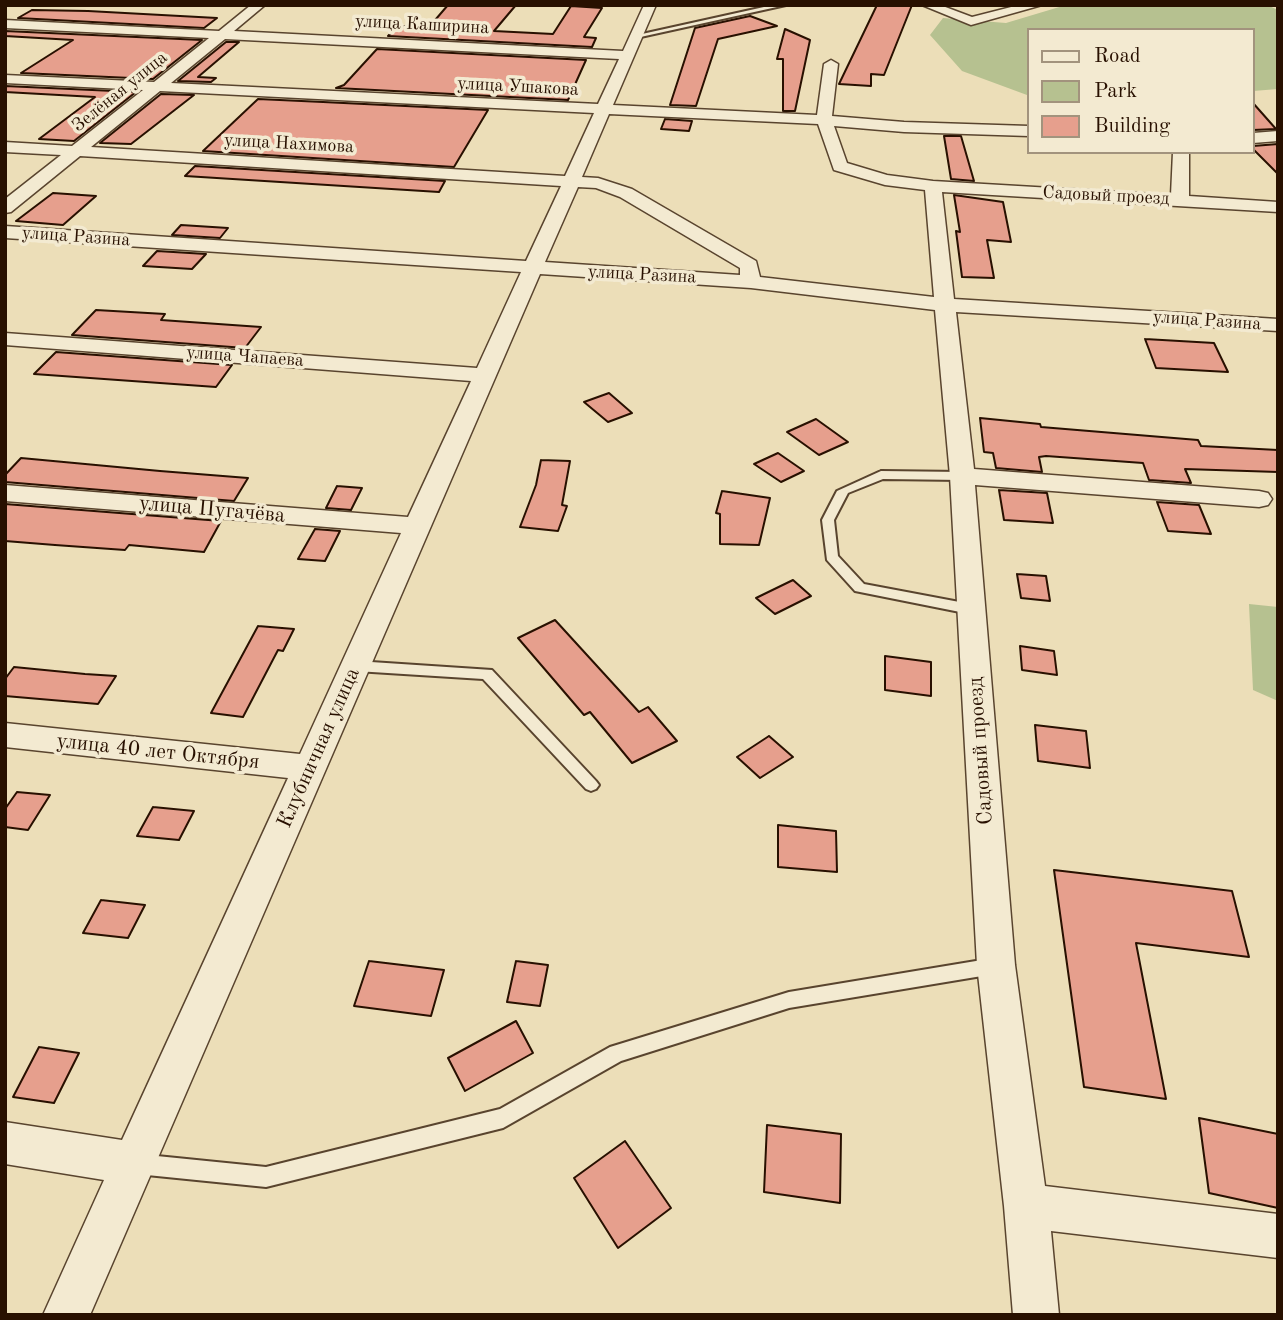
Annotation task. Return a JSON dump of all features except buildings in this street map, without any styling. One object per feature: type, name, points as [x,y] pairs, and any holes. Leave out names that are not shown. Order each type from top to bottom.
[{"type":"street","name":"Зелёная улица","points":[[5,208],[259,5]]},
{"type":"street","name":"Клубничная улица","points":[[66,1315],[650,5]]},
{"type":"street","points":[[928,5],[971,21],[1036,5]]},
{"type":"street","name":"улица Каширина","points":[[5,24],[222,35],[632,45]]},
{"type":"street","name":"Садовый проезд","points":[[831,64],[824,120],[840,166],[885,180],[933,186],[1278,207]]},
{"type":"street","name":"улица Ушакова","points":[[5,79],[824,120],[904,127],[1028,131]]},
{"type":"street","points":[[1255,138],[1278,136]]},
{"type":"street","name":"улица Нахимова","points":[[5,147],[571,181]]},
{"type":"street","points":[[1180,201],[1181,154]]},
{"type":"street","points":[[571,181],[598,183],[626,192],[749,265],[751,282]]},
{"type":"street","name":"Садовый проезд","points":[[933,186],[962,476],[996,965],[1026,1206],[1036,1315]]},
{"type":"street","name":"улица Разина","points":[[5,232],[751,282],[947,305],[1278,325]]},
{"type":"street","name":"улица Чапаева","points":[[5,339],[485,375]]},
{"type":"street","points":[[962,476],[1259,499]]},
{"type":"street","name":"улица Пугачёва","points":[[5,493],[418,526]]},
{"type":"street","name":"улица 40 лет Октября","points":[[5,735],[310,768]]},
{"type":"street","points":[[5,1143],[134,1163]]},
{"type":"street","points":[[1026,1206],[1278,1236]]},
{"type":"lane","points":[[632,45],[783,5]]},
{"type":"lane","points":[[962,476],[881,475],[843,491],[828,520],[832,557],[860,588],[970,609]]},
{"type":"lane","points":[[356,666],[487,674],[591,785]]},
{"type":"lane","points":[[134,1163],[266,1177],[503,1118],[617,1052],[789,1000],[996,965]]},
{"type":"green space","points":[[1066,5],[1267,5],[1278,10],[1278,89],[1255,91],[1255,28],[1028,28],[1028,95],[962,71],[930,35],[943,18],[1006,23]]},
{"type":"green space","points":[[1249,604],[1278,607],[1278,701],[1253,690]]}]
